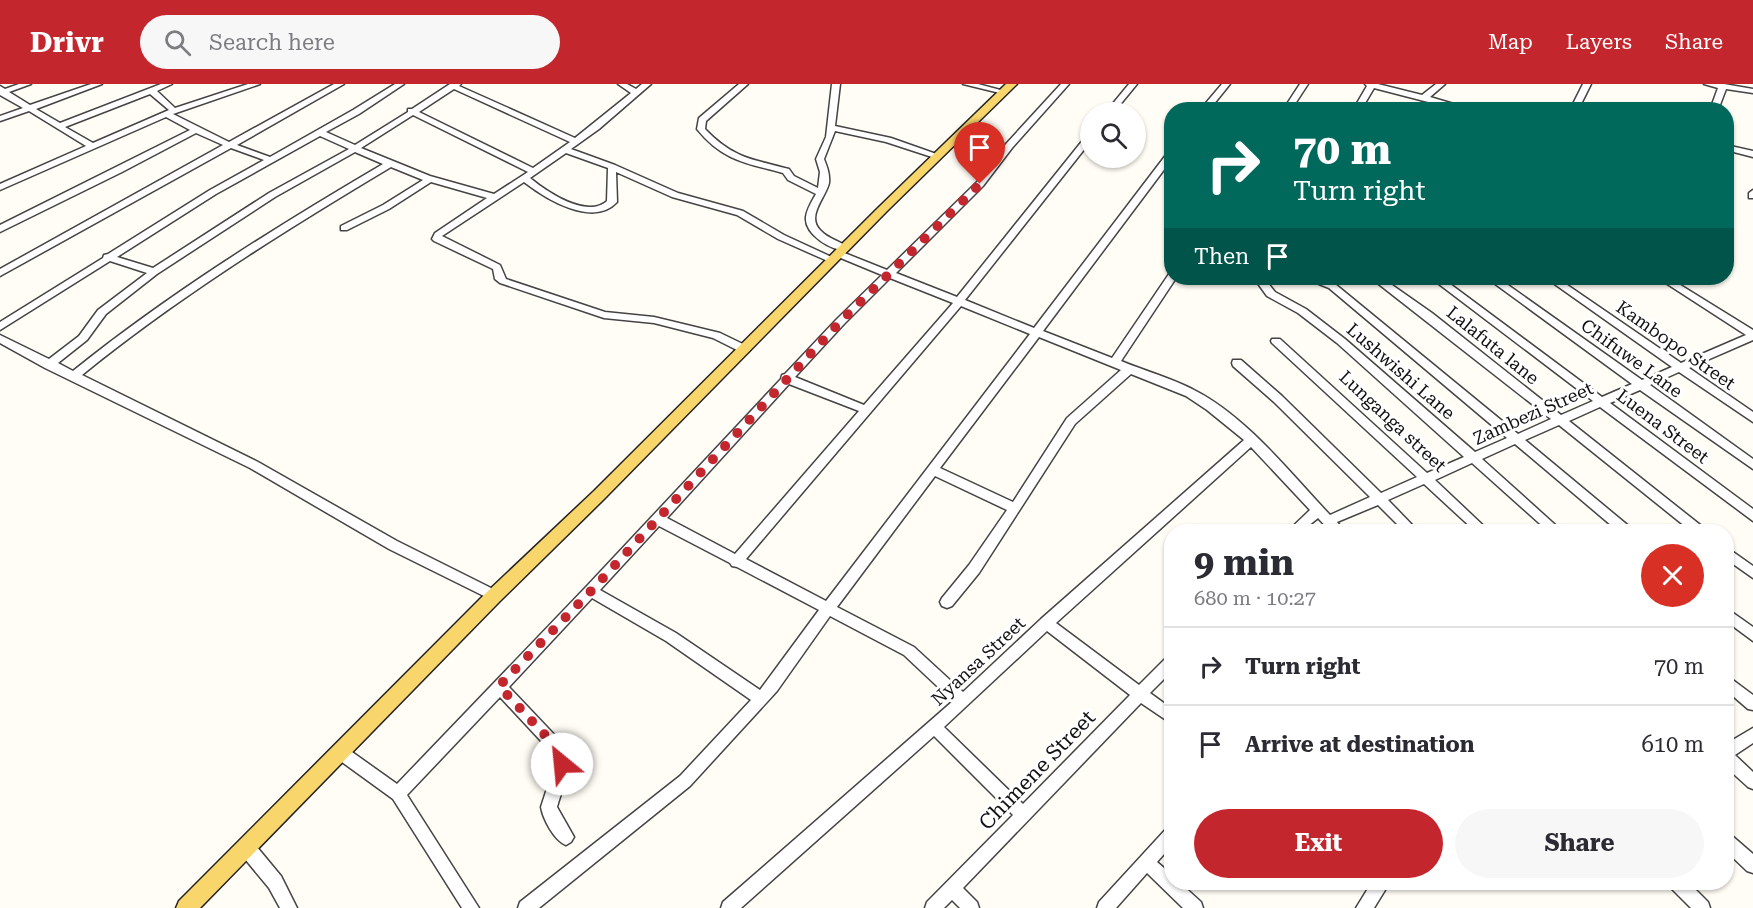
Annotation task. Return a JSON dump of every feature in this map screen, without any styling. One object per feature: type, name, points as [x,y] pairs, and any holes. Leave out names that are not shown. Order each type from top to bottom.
[{"type":"main road","points":[[186,908],[494,596],[1008,88]]},
{"type":"street","points":[[1,91],[27,84]]},
{"type":"street","points":[[0,119],[98,84]]},
{"type":"street","points":[[60,126],[168,84]]},
{"type":"street","points":[[0,187],[171,113],[256,84]]},
{"type":"street","points":[[0,273],[340,84]]},
{"type":"street","points":[[0,327],[107,257],[269,159],[356,112],[400,84]]},
{"type":"street","points":[[622,84],[636,93]]},
{"type":"street","points":[[647,84],[566,150],[438,235],[437,239],[497,267],[500,279],[503,281],[604,315],[654,320],[716,334],[745,350]]},
{"type":"street","points":[[744,84],[702,120],[701,129],[712,142],[738,158],[786,171],[791,178],[822,194]]},
{"type":"street","points":[[836,84],[828,146],[820,159],[825,177],[825,188],[810,213],[812,227],[839,254]]},
{"type":"street","points":[[967,84],[1008,88]]},
{"type":"street","points":[[398,794],[591,591],[786,378],[980,184],[1065,84]]},
{"type":"street","points":[[1118,102],[1133,84]]},
{"type":"street","points":[[1211,102],[1226,84]]},
{"type":"street","points":[[1292,102],[1304,84]]},
{"type":"street","points":[[1361,102],[1370,84],[1439,102]]},
{"type":"street","points":[[1405,93],[1406,84]]},
{"type":"street","points":[[1424,98],[1441,84]]},
{"type":"street","points":[[1578,102],[1587,84]]},
{"type":"street","points":[[1708,84],[1753,91]]},
{"type":"street","points":[[49,365],[83,338],[102,312],[154,272],[272,195],[356,148],[455,85],[576,142]]},
{"type":"street","points":[[1717,102],[1723,86]]},
{"type":"street","points":[[1,91],[91,146]]},
{"type":"street","points":[[152,91],[171,113],[195,130],[269,159]]},
{"type":"street","points":[[411,111],[534,172]]},
{"type":"street","points":[[831,128],[888,140],[938,156]]},
{"type":"street","points":[[0,229],[195,130]]},
{"type":"street","points":[[319,132],[461,190],[495,197]]},
{"type":"street","points":[[1734,149],[1753,154]]},
{"type":"street","points":[[566,150],[612,167],[675,195],[740,213],[800,247],[839,254],[1197,397],[1217,410],[1251,440],[1331,524]]},
{"type":"street","points":[[736,562],[958,303],[1080,150]]},
{"type":"street","points":[[72,376],[272,234],[391,163]]},
{"type":"street","points":[[526,908],[685,781],[762,699],[1164,164]]},
{"type":"street","points":[[525,179],[551,197],[584,209],[599,210],[612,202],[612,167]]},
{"type":"street","points":[[344,228],[386,207],[432,178]]},
{"type":"street","points":[[107,257],[154,272]]},
{"type":"street","points":[[1114,363],[1166,285]]},
{"type":"street","name":"Lushwishi Lane","points":[[1264,285],[1271,294],[1302,310],[1341,341],[1548,524]]},
{"type":"street","points":[[1330,285],[1619,524]]},
{"type":"street","name":"Lalafuta lane","points":[[1386,285],[1428,315],[1691,524]]},
{"type":"street","name":"Luena Street","points":[[1446,285],[1603,401],[1753,516]]},
{"type":"street","name":"Chifuwe Lane","points":[[1502,285],[1753,465]]},
{"type":"street","name":"Kambopo Street","points":[[1561,285],[1753,418]]},
{"type":"street","name":"Zambezi Street","points":[[1674,285],[1753,336]]},
{"type":"street","name":"Zambezi Street","points":[[1328,521],[1753,336]]},
{"type":"street","points":[[0,339],[254,465],[393,545],[494,596]]},
{"type":"street","name":"Lunganga street","points":[[1276,341],[1476,524]]},
{"type":"street","points":[[1237,363],[1278,399],[1405,524]]},
{"type":"street","points":[[946,602],[974,569],[1071,421],[1129,369]]},
{"type":"street","points":[[786,378],[866,410]]},
{"type":"street","name":"Nyansa Street","points":[[729,908],[963,701],[1046,622],[1158,525],[1251,440]]},
{"type":"street","points":[[933,470],[1016,508]]},
{"type":"street","points":[[1302,524],[1318,510]]},
{"type":"street","points":[[658,519],[909,651],[963,701]]},
{"type":"street","points":[[1734,558],[1753,573]]},
{"type":"street","points":[[591,591],[671,637],[762,699]]},
{"type":"street","points":[[1734,620],[1753,635]]},
{"type":"street","points":[[1046,622],[1164,712]]},
{"type":"street","name":"Chimene Street","points":[[933,908],[1164,669]]},
{"type":"street","points":[[499,686],[560,751],[562,764],[549,807],[550,813],[566,837]]},
{"type":"street","points":[[1734,688],[1753,704]]},
{"type":"street","points":[[934,727],[1023,814]]},
{"type":"street","points":[[1734,748],[1753,735]]},
{"type":"street","points":[[340,752],[398,794],[471,908]]},
{"type":"street","points":[[1734,764],[1753,782]]},
{"type":"street","points":[[1106,908],[1164,842]]},
{"type":"street","points":[[246,847],[275,882],[289,908]]},
{"type":"street","points":[[1734,848],[1753,866]]},
{"type":"street","points":[[1146,862],[1164,879]]},
{"type":"street","points":[[952,888],[971,908]]},
{"type":"street","points":[[1176,890],[1195,908]]},
{"type":"street","points":[[1364,908],[1376,890]]},
{"type":"street","points":[[1685,890],[1702,908]]},
{"type":"route","points":[[562,764],[560,751],[499,686],[591,591],[786,378],[980,184]]}]
